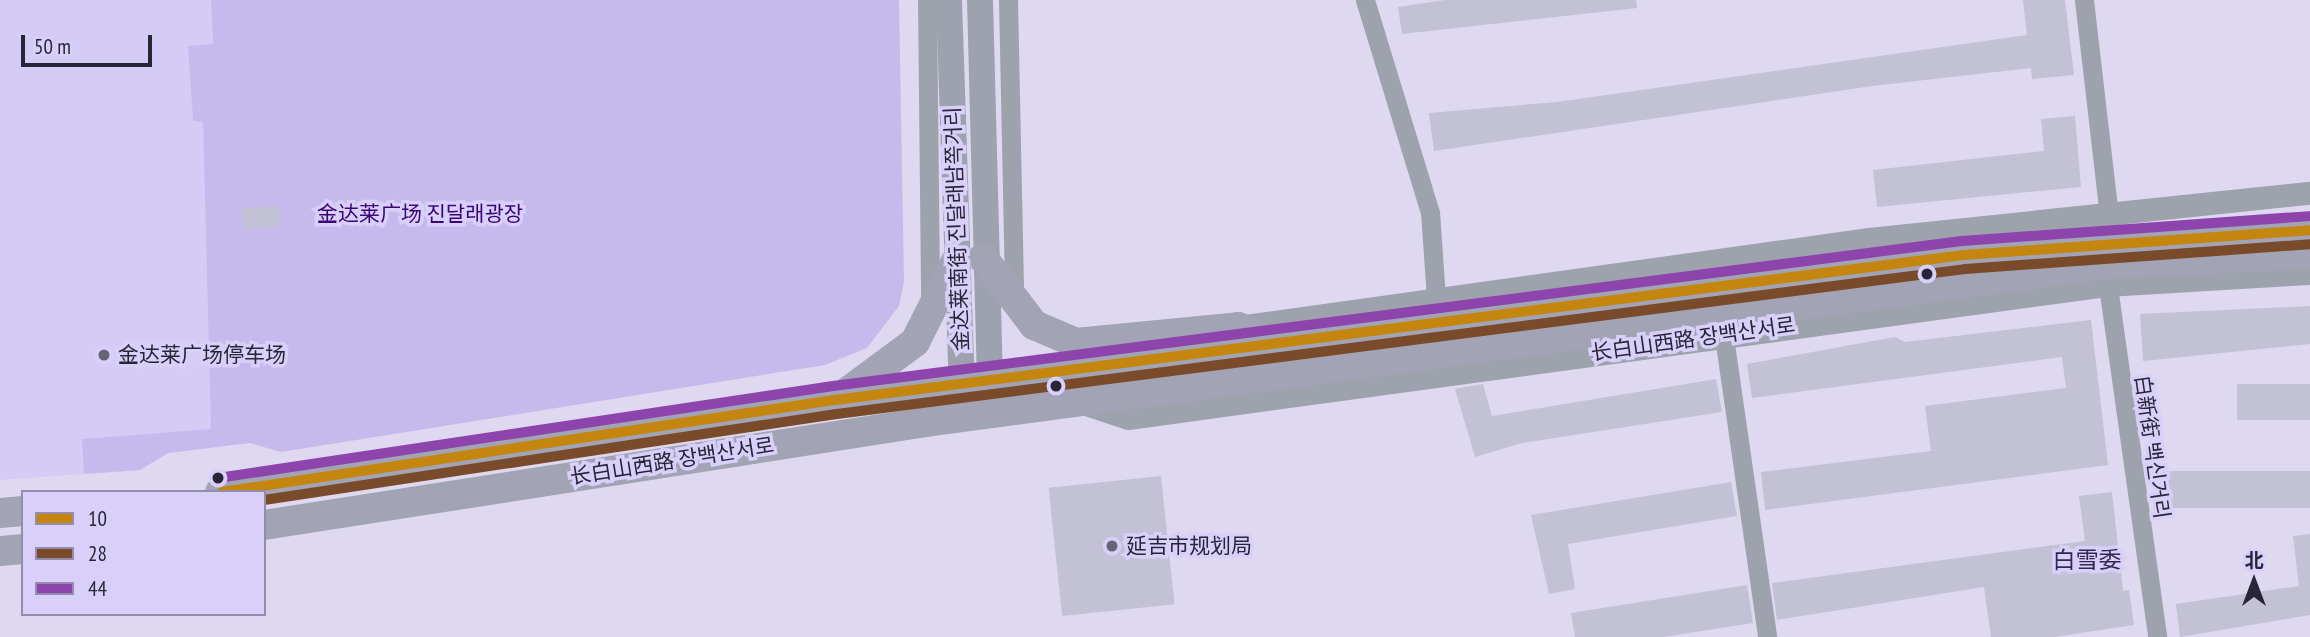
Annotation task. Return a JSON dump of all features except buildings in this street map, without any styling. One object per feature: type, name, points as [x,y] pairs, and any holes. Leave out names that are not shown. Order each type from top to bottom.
[{"type":"main road","name":"金达莱南街 진달래남쪽거리","points":[[949,0],[970,259],[977,415]]},
{"type":"main road","name":"金达莱南街 진달래남쪽거리","points":[[970,259],[980,0]]},
{"type":"main road","name":"长白山西路 장백산서로","points":[[266,525],[977,415],[1723,326],[2310,230]]},
{"type":"main road","name":"长白山西路 장백산서로","points":[[233,490],[835,400],[1274,343],[1437,311],[2108,264],[2310,254]]},
{"type":"main road","points":[[839,435],[835,400],[895,362],[931,320],[970,259],[1015,308],[1054,337],[1076,343],[1238,327],[1274,343]]},
{"type":"main road","points":[[0,513],[21,511]]},
{"type":"main road","points":[[0,551],[21,549]]},
{"type":"street","name":"金达莱南街 진달래남쪽거리","points":[[927,0],[931,320]]},
{"type":"street","points":[[1008,0],[1015,308]]},
{"type":"street","points":[[1365,0],[1430,212],[1437,311]]},
{"type":"street","name":"白新街 백신거리","points":[[2084,0],[2110,210],[2108,264],[2157,637]]},
{"type":"street","name":"长白山西路 장백산서로","points":[[1238,327],[1437,311],[2110,210],[2310,192]]},
{"type":"street","name":"长白山西路 장백산서로","points":[[2108,264],[2310,272]]},
{"type":"street","points":[[1723,326],[1767,637]]},
{"type":"shaded area","name":"金达莱广场停车场","points":[[0,0],[211,0],[213,44],[188,46],[193,121],[203,121],[212,448],[168,453],[140,470],[0,480]]},
{"type":"green space","name":"金达莱广场 진달래광장","points":[[211,0],[899,0],[904,282],[899,306],[867,348],[825,365],[281,452],[250,443],[168,453],[140,470],[84,474],[82,439],[211,429],[203,122],[193,121],[188,46],[213,44]]},
{"type":"transit line","name":"44","points":[[218,478],[833,386],[1962,241],[2309,216]]},
{"type":"transit line","name":"10","points":[[235,490],[835,400],[1964,255],[2310,230]]},
{"type":"transit line","name":"28","points":[[266,500],[837,414],[1965,269],[2310,244]]},
{"type":"place","name":"金达莱广场停车场","points":[[104,355]]},
{"type":"place","name":"延吉市规划局","points":[[1112,546]]},
{"type":"district","name":"白雪委","points":[[2087,560]]}]
